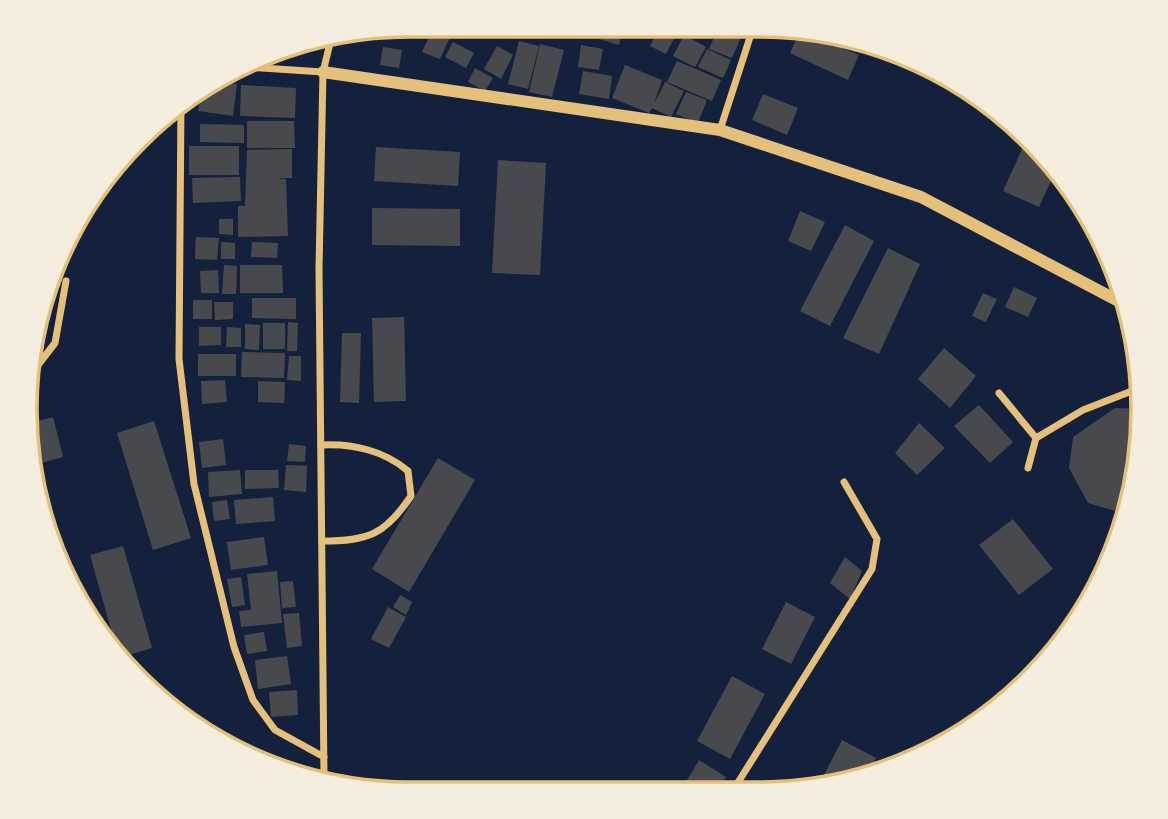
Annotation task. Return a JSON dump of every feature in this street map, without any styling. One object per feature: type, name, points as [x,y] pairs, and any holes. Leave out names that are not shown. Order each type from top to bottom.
[{"type":"street","points":[[720,130],[750,37]]},
{"type":"street","points":[[324,772],[319,270],[323,72],[329,46]]},
{"type":"street","points":[[262,67],[323,72],[720,130],[921,197],[1114,299]]},
{"type":"street","points":[[181,116],[179,359],[194,484],[234,647],[253,699],[275,730],[324,757]]},
{"type":"street","points":[[40,363],[55,343],[66,281]]},
{"type":"street","points":[[1027,468],[1036,438],[1083,410],[1130,392]]},
{"type":"street","points":[[999,393],[1036,438]]},
{"type":"street","points":[[321,445],[346,444],[394,459],[408,471],[411,496],[394,522],[373,536],[322,541]]},
{"type":"street","points":[[738,782],[872,569],[877,539],[844,482]]},
{"type":"building","points":[[429,37],[450,37],[440,59],[422,52]]},
{"type":"building","points":[[600,37],[621,37],[619,45]]},
{"type":"building","points":[[655,37],[675,37],[666,54],[650,46]]},
{"type":"building","points":[[683,37],[706,47],[695,67],[673,56]]},
{"type":"building","points":[[714,37],[741,37],[732,58],[709,49]]},
{"type":"building","points":[[796,39],[833,44],[859,55],[848,80],[790,53]]},
{"type":"building","points":[[519,41],[539,46],[528,89],[508,84]]},
{"type":"building","points":[[453,42],[474,53],[466,68],[445,57]]},
{"type":"building","points":[[540,44],[564,50],[552,97],[529,92]]},
{"type":"building","points":[[581,45],[603,49],[599,70],[578,67]]},
{"type":"building","points":[[497,46],[513,55],[501,79],[484,69]]},
{"type":"building","points":[[383,47],[402,50],[399,68],[380,65]]},
{"type":"building","points":[[707,49],[731,60],[723,78],[698,67]]},
{"type":"building","points":[[677,61],[721,80],[712,101],[667,82]]},
{"type":"building","points":[[625,65],[662,80],[654,104],[665,82],[684,91],[671,117],[652,108],[649,113],[612,98]]},
{"type":"building","points":[[475,68],[493,78],[485,91],[468,82]]},
{"type":"building","points":[[583,71],[612,76],[609,99],[579,94]]},
{"type":"building","points":[[230,83],[237,84],[233,116],[198,111],[202,100]]},
{"type":"building","points":[[241,85],[296,88],[295,118],[240,116]]},
{"type":"building","points":[[686,92],[707,100],[698,123],[676,114]]},
{"type":"building","points":[[763,94],[798,108],[787,135],[752,120]]},
{"type":"building","points":[[247,121],[294,121],[295,148],[247,148]]},
{"type":"building","points":[[200,124],[244,125],[244,143],[200,142]]},
{"type":"building","points":[[189,146],[239,146],[239,175],[189,175]]},
{"type":"building","points":[[376,147],[460,152],[458,186],[374,181]]},
{"type":"building","points":[[1023,147],[1051,180],[1039,207],[1003,191]]},
{"type":"building","points":[[292,149],[292,178],[276,178],[286,179],[288,236],[238,237],[238,206],[245,206],[247,150]]},
{"type":"building","points":[[498,160],[546,163],[540,275],[492,273]]},
{"type":"building","points":[[240,177],[241,201],[193,203],[192,178]]},
{"type":"building","points":[[372,208],[460,209],[460,246],[372,245]]},
{"type":"building","points":[[800,211],[825,222],[811,251],[788,241]]},
{"type":"building","points":[[219,219],[233,219],[233,235],[219,234]]},
{"type":"building","points":[[845,225],[874,241],[830,326],[800,311]]},
{"type":"building","points":[[196,237],[219,238],[217,260],[195,259]]},
{"type":"building","points":[[221,242],[235,243],[235,259],[221,259]]},
{"type":"building","points":[[252,242],[278,243],[277,258],[251,257]]},
{"type":"building","points":[[888,248],[920,264],[879,354],[843,338]]},
{"type":"building","points":[[224,265],[237,266],[236,294],[222,294]]},
{"type":"building","points":[[240,265],[282,265],[283,293],[240,293]]},
{"type":"building","points":[[218,270],[219,293],[201,293],[200,271]]},
{"type":"building","points":[[1014,287],[1037,298],[1028,317],[1005,307]]},
{"type":"building","points":[[983,293],[997,299],[986,322],[972,316]]},
{"type":"building","points":[[252,298],[296,298],[296,319],[252,318]]},
{"type":"building","points":[[193,300],[212,300],[212,319],[193,319]]},
{"type":"building","points":[[214,302],[233,302],[233,319],[215,320]]},
{"type":"building","points":[[404,317],[406,401],[374,402],[372,318]]},
{"type":"building","points":[[288,322],[298,323],[297,351],[287,351]]},
{"type":"building","points":[[263,323],[285,323],[285,349],[263,349]]},
{"type":"building","points":[[245,324],[260,325],[259,350],[245,349]]},
{"type":"building","points":[[199,327],[221,327],[221,345],[199,346]]},
{"type":"building","points":[[227,327],[241,328],[241,347],[226,347]]},
{"type":"building","points":[[342,333],[361,333],[359,403],[340,402]]},
{"type":"building","points":[[944,348],[976,376],[950,408],[918,379]]},
{"type":"building","points":[[242,352],[285,353],[284,378],[241,377]]},
{"type":"building","points":[[198,354],[236,354],[236,376],[198,376]]},
{"type":"building","points":[[289,356],[301,356],[301,381],[287,380]]},
{"type":"building","points":[[225,380],[227,402],[202,404],[201,381]]},
{"type":"building","points":[[258,381],[285,382],[284,403],[258,402]]},
{"type":"building","points":[[979,405],[1013,442],[990,463],[954,426]]},
{"type":"building","points":[[1115,408],[1131,409],[1128,458],[1117,512],[1088,503],[1069,468],[1073,437]]},
{"type":"building","points":[[53,417],[63,457],[41,463],[37,421]]},
{"type":"building","points":[[154,421],[191,538],[153,550],[117,433]]},
{"type":"building","points":[[919,423],[945,448],[917,475],[895,453]]},
{"type":"building","points":[[223,439],[226,465],[202,468],[199,442]]},
{"type":"building","points":[[289,444],[306,446],[305,462],[287,461]]},
{"type":"building","points":[[438,458],[475,480],[409,592],[372,569]]},
{"type":"building","points":[[286,465],[307,466],[306,492],[284,490]]},
{"type":"building","points":[[240,470],[242,494],[209,497],[208,472]]},
{"type":"building","points":[[245,470],[278,470],[279,488],[245,489]]},
{"type":"building","points":[[273,497],[275,521],[236,524],[234,500]]},
{"type":"building","points":[[227,500],[230,519],[214,521],[212,502]]},
{"type":"building","points":[[1013,519],[1053,569],[1019,595],[979,545]]},
{"type":"building","points":[[264,537],[268,565],[231,570],[227,542]]},
{"type":"building","points":[[123,546],[152,648],[129,655],[112,633],[90,555]]},
{"type":"building","points":[[845,557],[862,571],[850,599],[830,583]]},
{"type":"building","points":[[277,571],[282,623],[241,627],[239,611],[251,610],[247,574]]},
{"type":"building","points":[[241,577],[245,605],[232,607],[227,579]]},
{"type":"building","points":[[293,581],[296,607],[282,608],[280,582]]},
{"type":"building","points":[[400,595],[412,602],[406,615],[393,607]]},
{"type":"building","points":[[786,602],[815,617],[791,664],[762,649]]},
{"type":"building","points":[[388,607],[406,617],[389,648],[371,639]]},
{"type":"building","points":[[299,613],[302,646],[287,648],[283,614]]},
{"type":"building","points":[[264,632],[267,651],[247,654],[244,635]]},
{"type":"building","points":[[287,656],[291,684],[258,689],[255,660]]},
{"type":"building","points":[[732,676],[765,694],[730,759],[697,741]]},
{"type":"building","points":[[297,690],[298,715],[271,717],[269,692]]},
{"type":"building","points":[[842,740],[876,758],[873,764],[855,770],[824,775]]},
{"type":"building","points":[[699,760],[726,777],[723,782],[686,782]]}]
